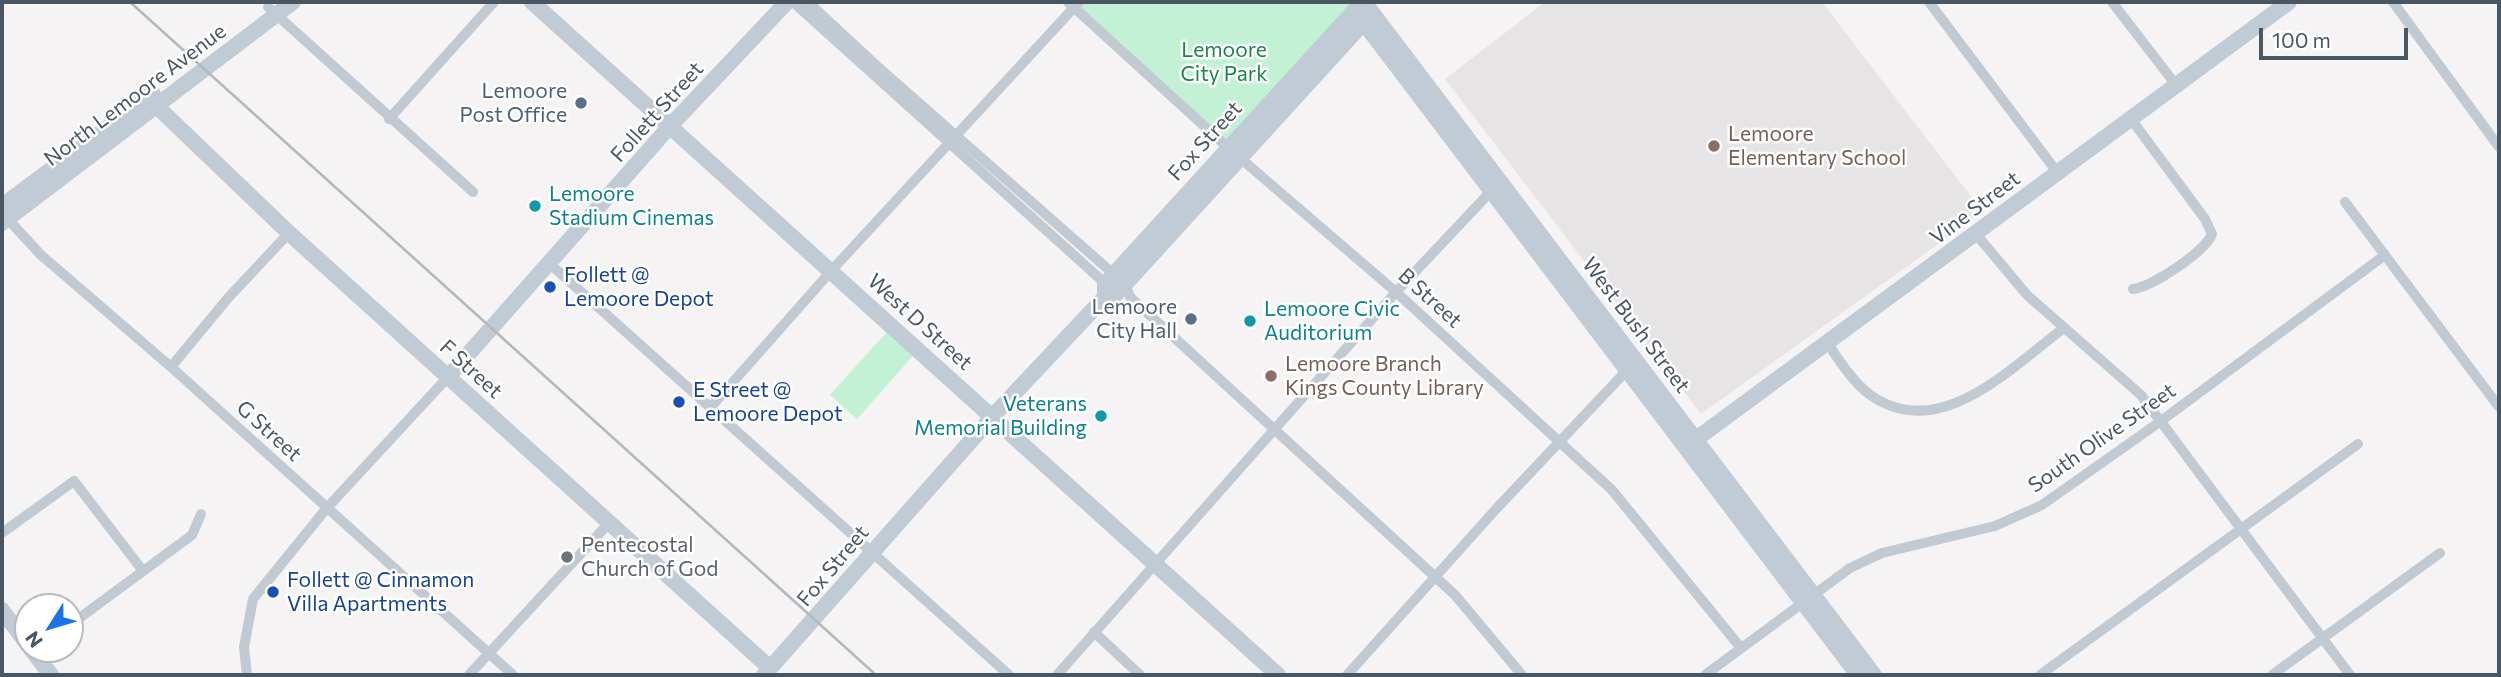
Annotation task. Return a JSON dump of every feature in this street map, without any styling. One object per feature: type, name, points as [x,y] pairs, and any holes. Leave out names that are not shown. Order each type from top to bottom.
[{"type":"street","name":"North Lemoore Avenue","points":[[3,215],[273,8],[293,2]]},
{"type":"street","points":[[389,119],[494,2]]},
{"type":"street","name":"West D Street","points":[[532,2],[1278,675]]},
{"type":"street","name":"Follett Street","points":[[247,675],[244,647],[253,599],[280,565],[326,509],[550,264],[671,125],[787,2]]},
{"type":"street","points":[[793,2],[952,139]]},
{"type":"street","points":[[808,2],[952,139],[1473,612],[1521,675]]},
{"type":"street","points":[[1929,2],[2057,172]]},
{"type":"street","points":[[2112,2],[2176,85]]},
{"type":"street","name":"Vine Street","points":[[1690,443],[2289,2]]},
{"type":"street","points":[[2393,2],[2499,147]]},
{"type":"street","points":[[710,408],[1074,4]]},
{"type":"street","name":"B Street","points":[[1074,4],[1233,153],[1396,292],[1612,490],[1741,648]]},
{"type":"street","points":[[273,8],[389,119],[473,192]]},
{"type":"street","name":"Fox Street","points":[[767,672],[822,613],[873,550],[992,417],[1116,288],[1360,9]]},
{"type":"street","name":"West Bush Street","points":[[1360,9],[1807,598],[1858,675]]},
{"type":"street","name":"F Street","points":[[151,101],[289,233],[767,672]]},
{"type":"street","points":[[2131,119],[2205,219],[2212,234],[2206,244],[2148,286],[2133,289]]},
{"type":"street","points":[[1057,675],[1396,292],[1496,186]]},
{"type":"street","points":[[2345,202],[2499,407]]},
{"type":"street","name":"G Street","points":[[3,215],[41,255],[171,367],[513,675]]},
{"type":"street","points":[[171,367],[228,298],[289,233]]},
{"type":"street","points":[[1976,234],[2027,295],[2141,395],[2350,675]]},
{"type":"street","name":"South Olive Street","points":[[1705,675],[1850,568],[1882,553],[2018,518],[2042,505],[2161,421],[2385,255]]},
{"type":"street","points":[[550,264],[873,550],[1009,675]]},
{"type":"street","points":[[1828,344],[1853,377],[1875,397],[1894,406],[1936,410],[1956,405],[1973,395],[2064,328]]},
{"type":"street","points":[[1347,675],[1632,365]]},
{"type":"street","points":[[2040,675],[2358,444]]},
{"type":"street","points":[[2,533],[74,481],[143,571]]},
{"type":"street","points":[[84,615],[192,535],[201,514]]},
{"type":"street","points":[[469,675],[608,524]]},
{"type":"street","points":[[2272,675],[2440,552]]},
{"type":"street","name":"West Bush Street","points":[[1807,598],[1874,675]]},
{"type":"street","points":[[2,610],[14,625]]},
{"type":"street","points":[[1094,632],[1140,675]]},
{"type":"shaded area","name":"Lemoore Elementary School","points":[[1545,2],[1822,2],[1983,212],[1701,414],[1445,79]]},
{"type":"green space","name":"Lemoore City Park","points":[[1079,2],[1348,2],[1355,10],[1227,147],[1074,7]]},
{"type":"green space","points":[[892,326],[919,349],[857,419],[830,395]]},
{"type":"railway","points":[[130,2],[876,675]]},
{"type":"place","name":"Lemoore Post Office","points":[[581,103]]},
{"type":"place","name":"Lemoore Elementary School","points":[[1714,146]]},
{"type":"place","name":"Lemoore Stadium Cinemas","points":[[535,206]]},
{"type":"place","name":"Follett @ Lemoore Depot","points":[[550,287]]},
{"type":"place","name":"Lemoore City Hall","points":[[1191,319]]},
{"type":"place","name":"Lemoore Civic Auditorium","points":[[1250,321]]},
{"type":"place","name":"Lemoore Branch Kings County Library","points":[[1271,376]]},
{"type":"place","name":"E Street @ Lemoore Depot","points":[[679,402]]},
{"type":"place","name":"Veterans Memorial Building","points":[[1101,416]]},
{"type":"place","name":"Pentecostal Church of God","points":[[567,557]]},
{"type":"place","name":"Follett @ Cinnamon Villa Apartments","points":[[273,592]]}]
